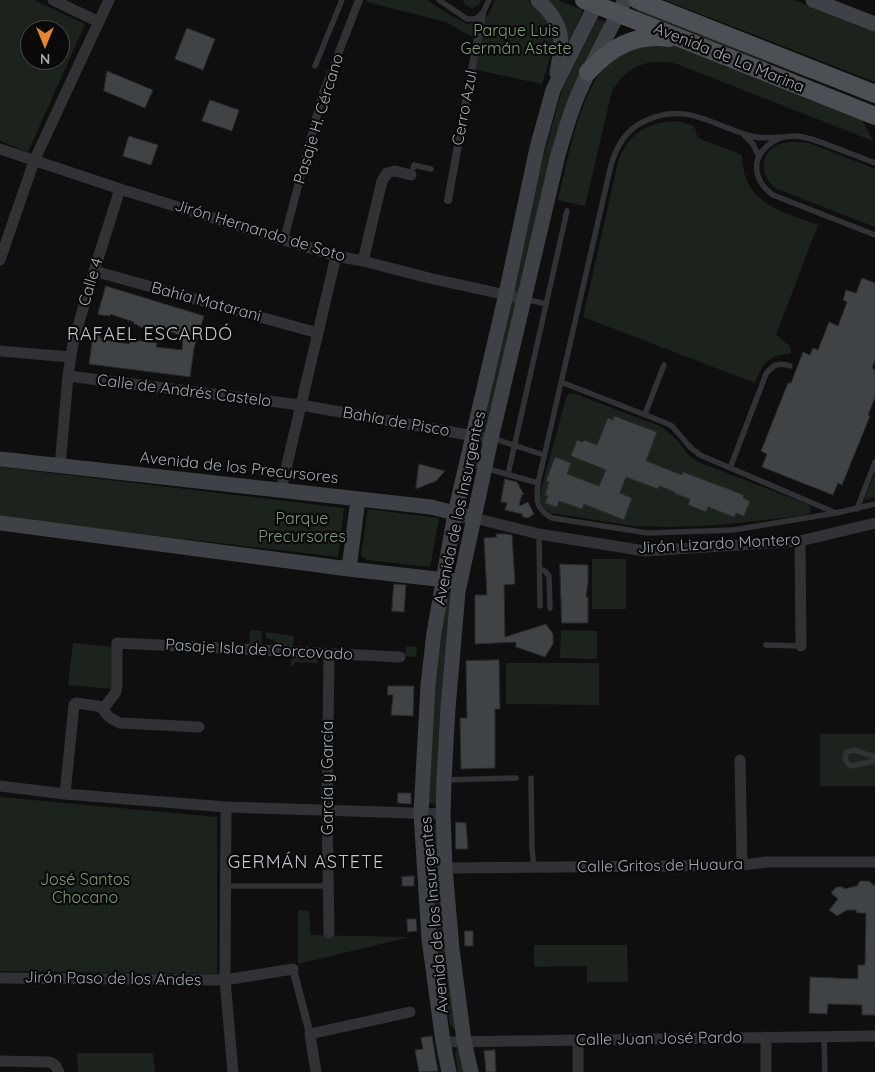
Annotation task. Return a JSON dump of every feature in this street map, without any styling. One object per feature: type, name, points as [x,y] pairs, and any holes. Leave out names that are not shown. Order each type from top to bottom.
[{"type":"main road","points":[[538,0],[549,10],[557,22],[562,44],[553,90]]},
{"type":"main road","name":"Avenida de La Marina","points":[[637,0],[875,94]]},
{"type":"main road","points":[[813,0],[834,4],[875,24]]},
{"type":"main road","name":"Avenida de los Insurgentes","points":[[449,1072],[429,939],[421,813],[428,685],[434,633],[455,512],[506,294],[537,148],[553,90],[593,2]]},
{"type":"main road","name":"Avenida de La Marina","points":[[593,2],[621,7],[686,41],[837,101],[872,117]]},
{"type":"main road","name":"Avenida de los Insurgentes","points":[[471,1072],[464,1041],[452,948],[445,868],[443,814],[450,682],[458,592],[558,155],[570,116],[588,72],[621,7]]},
{"type":"main road","points":[[588,72],[612,50],[626,43],[646,38],[666,37],[686,41]]},
{"type":"main road","points":[[756,69],[771,70],[812,84],[816,83],[818,79],[816,71]]},
{"type":"main road","points":[[837,101],[832,94],[832,90],[838,84],[850,84]]},
{"type":"main road","name":"Avenida de los Precursores","points":[[0,460],[431,507],[474,518]]},
{"type":"main road","points":[[349,569],[358,499]]},
{"type":"main road","points":[[0,526],[460,582]]},
{"type":"street","points":[[53,0],[99,22]]},
{"type":"street","points":[[0,260],[34,161],[109,0]]},
{"type":"street","name":"Pasaje H. Cércano","points":[[284,239],[322,96],[359,0]]},
{"type":"street","name":"Cerro Azul","points":[[448,200],[482,15]]},
{"type":"street","name":"Jirón Hernando de Soto","points":[[0,150],[336,256],[525,299]]},
{"type":"street","points":[[363,261],[382,181],[387,173],[395,171],[411,175]]},
{"type":"street","name":"Calle 4","points":[[60,466],[70,357],[73,343],[120,189]]},
{"type":"street","points":[[281,490],[336,256]]},
{"type":"street","name":"Bahía Matarani","points":[[94,271],[318,333]]},
{"type":"street","points":[[0,351],[70,357]]},
{"type":"street","name":"Calle de Andrés Castelo","points":[[68,376],[301,405]]},
{"type":"street","name":"Bahía de Pisco","points":[[301,405],[492,438]]},
{"type":"street","name":"Jirón Lizardo Montero","points":[[474,518],[539,534],[645,551],[800,541],[875,522]]},
{"type":"street","points":[[800,541],[802,646]]},
{"type":"street","name":"Pasaje Isla de Corcovado","points":[[103,709],[116,692],[117,643],[400,657]]},
{"type":"street","name":"García y García","points":[[329,654],[327,810],[329,932]]},
{"type":"street","points":[[64,794],[74,705],[76,703],[98,706],[103,709],[110,719],[120,723],[199,727]]},
{"type":"street","points":[[740,760],[742,865]]},
{"type":"street","points":[[0,786],[64,794],[226,807],[443,814]]},
{"type":"street","points":[[226,807],[225,980],[233,1072]]},
{"type":"street","name":"Calle Gritos de Huaura","points":[[445,868],[875,862]]},
{"type":"street","points":[[293,969],[310,1034],[316,1072]]},
{"type":"street","name":"Jirón Paso de los Andes","points":[[0,978],[225,980],[293,969]]},
{"type":"street","points":[[310,1034],[410,1012]]},
{"type":"street","name":"Calle Juan José Pardo","points":[[443,1042],[875,1036]]},
{"type":"street","points":[[766,1037],[766,1072]]},
{"type":"street","points":[[578,1040],[578,1072]]},
{"type":"street","points":[[0,1061],[50,1062],[55,1064],[58,1072]]},
{"type":"lane","points":[[315,66],[342,0]]},
{"type":"lane","points":[[439,0],[467,19],[475,19],[482,15],[489,0]]},
{"type":"lane","points":[[875,163],[810,138],[796,135],[760,138],[691,114],[673,112],[656,116],[639,124],[625,136],[616,150],[611,165],[536,495],[538,505],[543,513],[552,518],[648,533],[732,530],[836,513],[875,504]]},
{"type":"lane","points":[[739,132],[753,144],[759,158]]},
{"type":"lane","points":[[782,137],[760,153],[757,164],[758,176],[763,187],[772,195],[875,235]]},
{"type":"lane","points":[[411,175],[414,165],[431,169]]},
{"type":"lane","points":[[508,474],[567,211]]},
{"type":"lane","points":[[525,299],[546,304]]},
{"type":"lane","points":[[730,468],[766,374],[777,364],[790,366]]},
{"type":"lane","points":[[645,414],[664,365]]},
{"type":"lane","points":[[561,382],[672,426],[691,448],[700,455],[836,513]]},
{"type":"lane","points":[[492,438],[544,454]]},
{"type":"lane","points":[[856,509],[875,462]]},
{"type":"lane","points":[[467,463],[538,483]]},
{"type":"lane","points":[[539,534],[540,606]]},
{"type":"lane","points":[[540,569],[549,576],[550,608]]},
{"type":"lane","points":[[766,646],[802,646]]},
{"type":"lane","points":[[875,757],[854,750],[847,752],[845,758],[851,766],[875,761]]},
{"type":"lane","points":[[444,780],[516,778]]},
{"type":"lane","points":[[531,778],[534,868]]},
{"type":"lane","points":[[225,886],[328,886]]},
{"type":"lane","points":[[824,1036],[825,1072]]},
{"type":"green space","points":[[0,0],[34,0],[85,24],[70,58],[70,20],[20,20],[20,70],[65,70],[28,152],[0,141]]},
{"type":"green space","name":"Parque Luis Germán Astete","points":[[366,0],[427,0],[467,24],[481,21],[488,15],[495,0],[528,0],[551,16],[556,36],[542,84],[477,70],[478,40],[446,22],[367,2]]},
{"type":"green space","points":[[463,0],[481,0],[479,5],[472,8],[464,4]]},
{"type":"green space","points":[[548,0],[558,0],[583,10],[567,48],[560,16]]},
{"type":"green space","points":[[665,0],[794,0],[875,32],[875,82]]},
{"type":"green space","points":[[639,6],[812,74],[810,79],[770,63],[750,61],[635,16]]},
{"type":"green space","points":[[597,19],[607,23],[571,96],[488,433],[482,432],[534,191],[562,90]]},
{"type":"green space","points":[[654,44],[675,45],[861,117],[873,141],[677,64],[666,62],[647,63],[638,66],[622,77],[611,95],[585,206],[558,200],[577,124],[592,86],[602,70],[614,59],[633,49]]},
{"type":"green space","points":[[673,121],[694,126],[698,138],[742,155],[744,172],[749,185],[757,195],[778,210],[818,225],[776,335],[790,346],[791,354],[783,354],[767,361],[755,383],[583,317],[618,162],[622,153],[626,145],[638,132],[663,122]]},
{"type":"green space","points":[[793,142],[809,143],[875,169],[875,227],[777,189],[772,184],[765,173],[764,160],[771,149],[777,145]]},
{"type":"green space","points":[[573,393],[662,427],[677,440],[690,457],[698,462],[807,504],[811,508],[810,513],[739,523],[668,527],[634,526],[551,513],[543,507],[539,497],[566,398],[569,394]]},
{"type":"green space","name":"Parque Precursores","points":[[0,467],[344,508],[338,557],[0,517]]},
{"type":"green space","points":[[875,473],[875,497],[864,500]]},
{"type":"green space","points":[[368,509],[439,518],[430,567],[367,560],[361,555]]},
{"type":"green space","points":[[592,559],[626,559],[626,609],[592,609]]},
{"type":"green space","points":[[448,592],[454,593],[437,804],[428,803],[434,687]]},
{"type":"green space","points":[[250,630],[262,631],[261,644],[249,644]]},
{"type":"green space","points":[[561,630],[597,631],[597,659],[560,658]]},
{"type":"green space","points":[[266,632],[294,636],[293,647],[284,647],[266,638]]},
{"type":"green space","points":[[73,643],[113,647],[112,689],[68,685]]},
{"type":"green space","points":[[406,646],[417,647],[416,657],[405,656]]},
{"type":"green space","points":[[311,657],[318,659],[318,663],[295,662],[294,666],[291,666],[291,658]]},
{"type":"green space","points":[[506,663],[599,663],[599,705],[506,704]]},
{"type":"green space","points":[[820,734],[875,734],[875,786],[820,786]]},
{"type":"green space","name":"José Santos Chocano","points":[[0,797],[217,817],[217,974],[0,971]]},
{"type":"green space","points":[[437,823],[456,1030],[450,1026],[431,891],[426,825]]},
{"type":"green space","points":[[298,910],[309,911],[311,935],[410,937],[298,964]]},
{"type":"green space","points":[[534,945],[627,945],[628,982],[587,982],[587,966],[534,967]]},
{"type":"green space","points":[[457,1048],[461,1053],[466,1072],[458,1072],[455,1054]]},
{"type":"green space","points":[[77,1053],[153,1053],[155,1072],[78,1072]]},
{"type":"building","points":[[187,28],[215,39],[203,70],[175,59]]},
{"type":"building","points":[[107,71],[153,90],[145,108],[104,91]]},
{"type":"building","points":[[210,100],[239,110],[232,131],[202,121]]},
{"type":"building","points":[[129,136],[158,145],[151,165],[123,156]]},
{"type":"building","points":[[862,278],[875,283],[875,360],[872,368],[875,370],[875,397],[868,415],[870,416],[842,485],[838,483],[833,495],[762,467],[767,454],[761,451],[788,383],[791,383],[803,352],[810,355],[813,348],[818,350],[829,322],[838,326],[847,302],[843,300],[846,290],[856,293]]},
{"type":"building","points":[[106,286],[204,316],[194,348],[190,377],[89,364],[93,335],[105,338],[104,340],[129,344],[130,341],[134,342],[134,340],[157,343],[156,347],[182,350],[183,336],[161,329],[159,333],[110,314],[110,316],[105,316],[98,314]]},
{"type":"building","points":[[614,416],[657,432],[646,461],[682,475],[683,472],[744,495],[743,498],[750,501],[744,516],[736,513],[734,517],[708,507],[706,512],[688,505],[690,499],[675,492],[659,486],[658,489],[626,477],[620,493],[632,498],[624,520],[584,504],[582,509],[559,501],[557,507],[545,503],[548,496],[545,495],[549,482],[546,481],[555,457],[571,463],[567,474],[599,486],[606,470],[571,456],[577,440],[583,442],[584,440],[597,445],[608,418],[613,420]]},
{"type":"building","points":[[419,464],[445,471],[436,481],[416,489]]},
{"type":"building","points":[[505,479],[517,482],[524,495],[522,494],[519,506],[528,502],[534,514],[528,518],[523,517],[522,514],[505,510],[507,503],[501,502]]},
{"type":"building","points":[[496,534],[512,535],[515,584],[504,585],[505,637],[546,624],[553,634],[553,644],[545,657],[516,647],[516,642],[475,644],[475,595],[487,595],[484,538],[497,537]]},
{"type":"building","points":[[560,564],[588,565],[586,597],[588,597],[588,623],[562,623]]},
{"type":"building","points":[[394,584],[406,585],[404,612],[392,611]]},
{"type":"building","points":[[499,660],[500,709],[495,709],[495,768],[461,769],[460,718],[467,718],[466,661]]},
{"type":"building","points":[[388,686],[414,686],[413,716],[391,715],[393,695],[388,695]]},
{"type":"building","points":[[398,793],[411,793],[411,804],[398,803]]},
{"type":"building","points":[[456,822],[466,823],[468,849],[456,849]]},
{"type":"building","points":[[414,876],[414,886],[402,886],[402,877]]},
{"type":"building","points":[[860,881],[869,881],[875,886],[875,1015],[862,1015],[862,1005],[828,1004],[827,1014],[809,1013],[810,977],[858,979],[858,965],[865,965],[866,913],[847,910],[837,916],[829,910],[838,899],[831,893],[836,887],[843,887],[844,889],[857,886]]},
{"type":"building","points":[[407,919],[416,919],[417,931],[408,932]]},
{"type":"building","points":[[465,931],[473,931],[473,946],[465,946]]},
{"type":"building","points":[[432,1036],[438,1071],[419,1072],[415,1050],[423,1049],[421,1038]]},
{"type":"building","points":[[495,1050],[496,1072],[486,1072],[484,1051]]},
{"type":"district","name":"RAFAEL ESCARDÓ","points":[[150,335]]},
{"type":"district","name":"GERMÁN ASTETE","points":[[306,863]]}]
